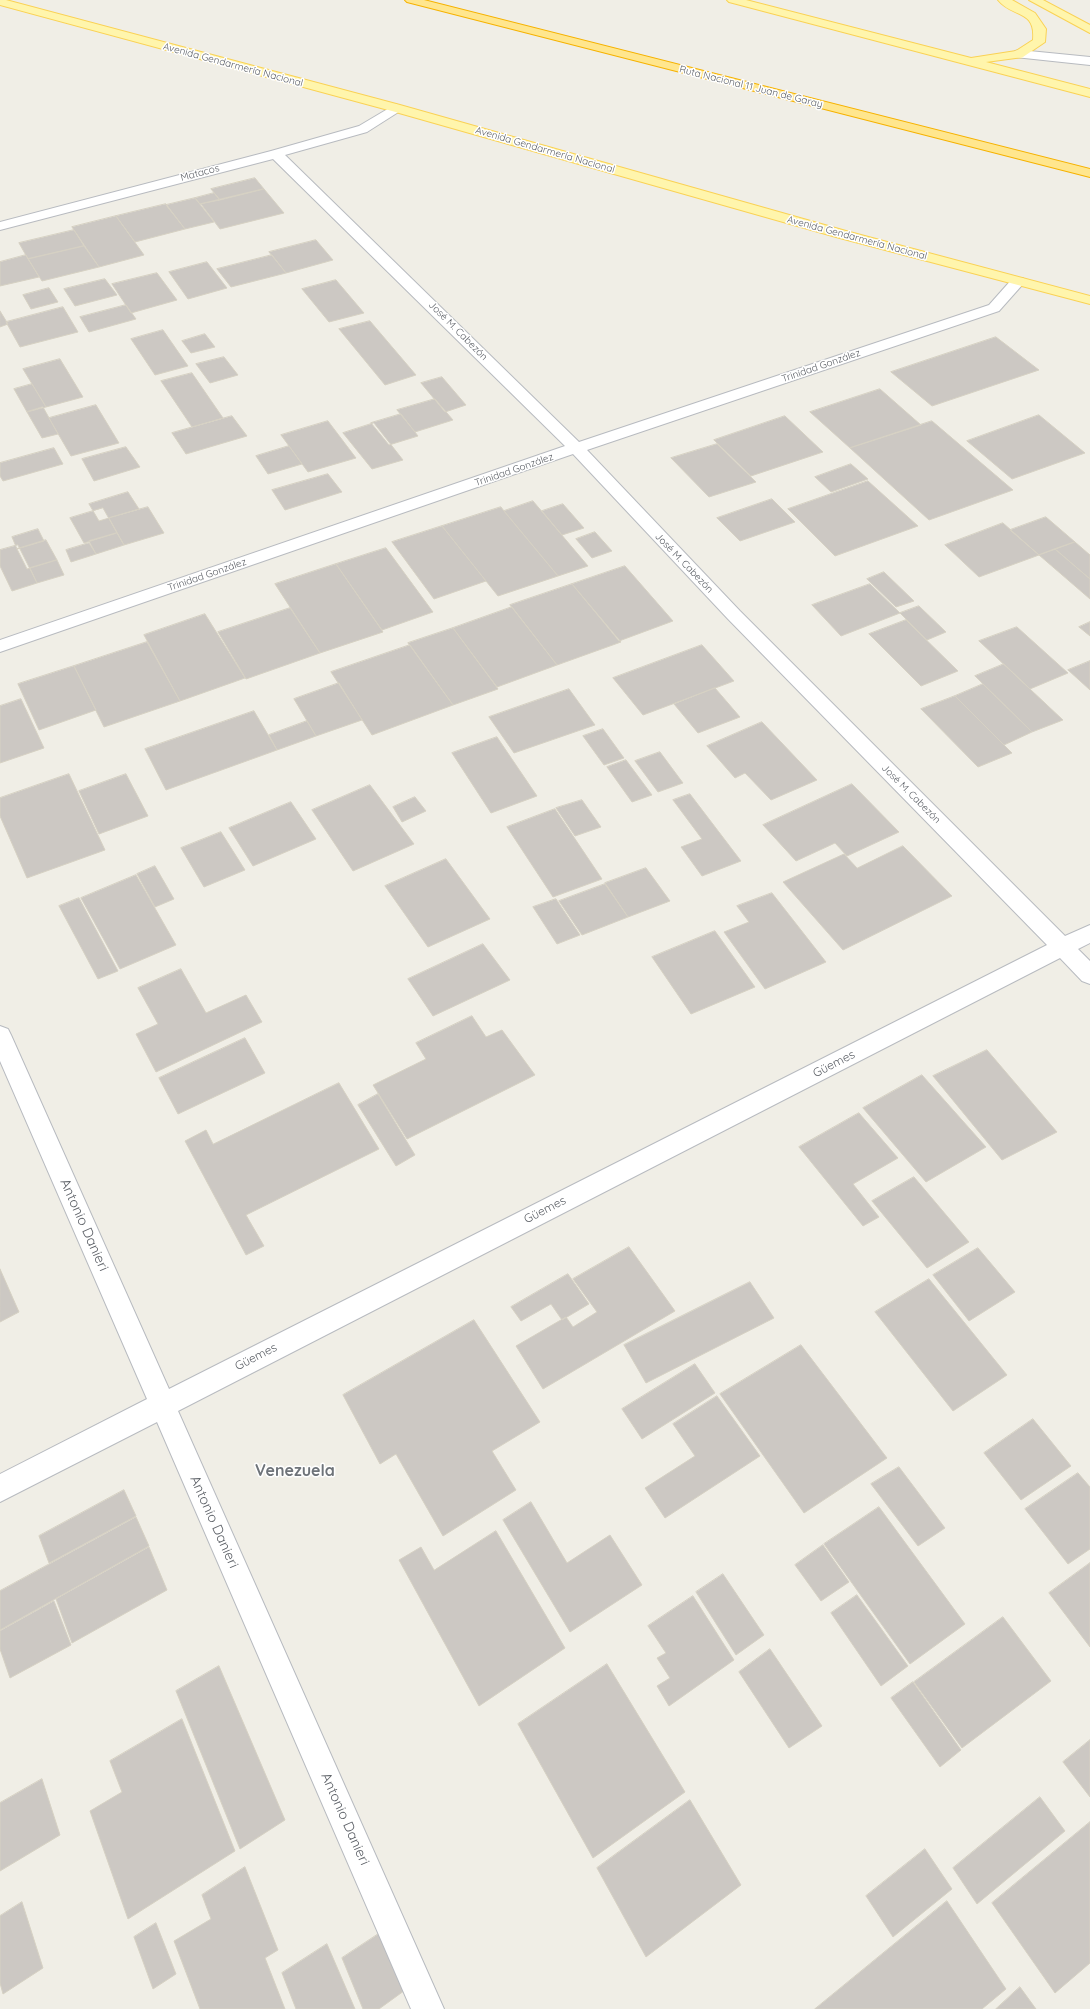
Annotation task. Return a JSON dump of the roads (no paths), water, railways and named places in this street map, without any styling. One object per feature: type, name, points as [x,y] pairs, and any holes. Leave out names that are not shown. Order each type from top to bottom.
[{"type":"highway","name":"Ruta Nacional 11 Juan de Garay","points":[[411,0],[1090,173]]},
{"type":"main road","points":[[733,0],[1090,93]]},
{"type":"main road","points":[[969,61],[1019,54],[1039,42],[1040,29],[1031,15],[1004,0]]},
{"type":"main road","points":[[1035,0],[1090,30]]},
{"type":"main road","name":"Avenida Gendarmería Nacional","points":[[0,2],[396,108],[833,231],[1090,300]]},
{"type":"street","points":[[1019,54],[1090,61]]},
{"type":"street","name":"Matacos","points":[[0,226],[276,154],[363,129],[396,108]]},
{"type":"street","name":"José M. Cabezón","points":[[276,154],[383,257],[576,448],[734,615],[1090,975]]},
{"type":"street","name":"Trinidad González","points":[[0,646],[576,448],[994,308],[1018,281]]},
{"type":"street","name":"Güemes","points":[[0,1488],[1090,933]]},
{"type":"street","name":"Antonio Danieri","points":[[0,1035],[428,2009]]},
{"type":"district","name":"Venezuela","points":[[295,1471]]}]
